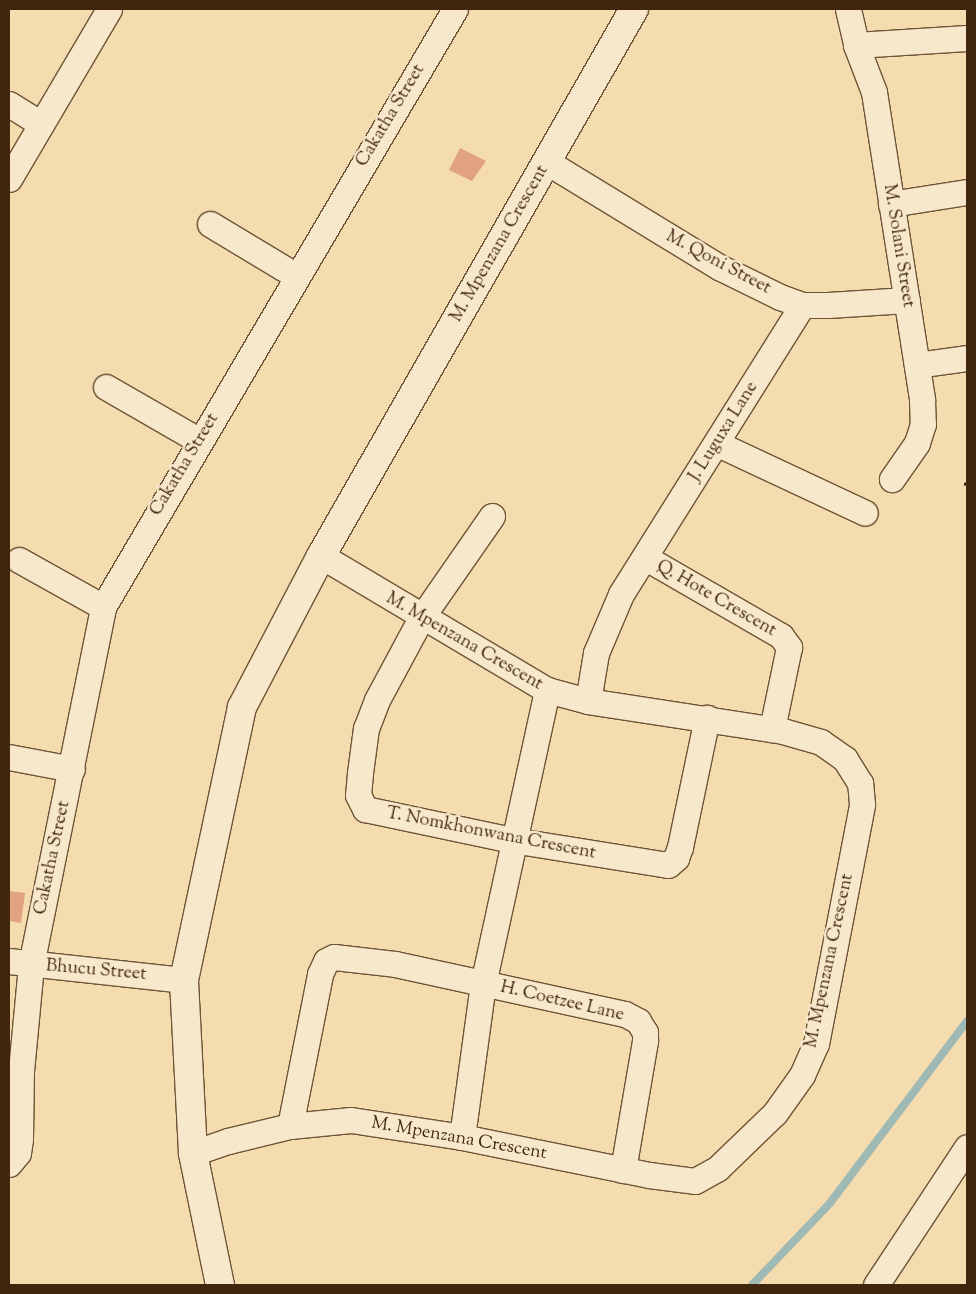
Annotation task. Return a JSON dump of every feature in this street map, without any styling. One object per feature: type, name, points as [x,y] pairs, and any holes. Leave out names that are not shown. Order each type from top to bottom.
[{"type":"main road","name":"M. Mpenzana Crescent","points":[[220,1285],[193,1153],[184,980],[242,707],[321,556],[634,9]]},
{"type":"street","points":[[9,179],[109,9]]},
{"type":"street","name":"Cakatha Street","points":[[9,1164],[18,1153],[20,1139],[20,963],[72,769],[103,607],[295,275],[455,9]]},
{"type":"street","name":"M. Solani Street","points":[[848,9],[856,45],[874,92],[917,365],[923,424],[917,443],[892,479]]},
{"type":"street","points":[[856,45],[967,38]]},
{"type":"street","points":[[9,104],[41,124]]},
{"type":"street","name":"M. Qoni Street","points":[[547,162],[718,267],[802,305],[907,300]]},
{"type":"street","points":[[891,204],[967,192]]},
{"type":"street","points":[[210,224],[295,275]]},
{"type":"street","name":"J. Luguxa Lane","points":[[588,701],[596,654],[621,594],[718,444],[802,305]]},
{"type":"street","points":[[917,365],[967,358]]},
{"type":"street","points":[[106,387],[200,441]]},
{"type":"street","points":[[718,444],[865,514]]},
{"type":"street","points":[[421,618],[492,516]]},
{"type":"street","name":"M. Mpenzana Crescent","points":[[193,1153],[228,1141],[290,1126],[351,1120],[462,1137],[623,1170],[683,1180],[706,1176],[775,1113],[802,1075],[816,1044],[862,795],[854,771],[835,750],[820,742],[772,729],[588,701],[547,690],[421,618],[321,556]]},
{"type":"street","name":"Q. Hote Crescent","points":[[646,558],[781,636],[789,647],[772,729]]},
{"type":"street","points":[[19,560],[103,607]]},
{"type":"street","name":"T. Nomkhonwana Crescent","points":[[421,618],[377,700],[366,728],[358,795],[361,804],[371,811],[512,840],[659,865],[673,862],[680,847],[707,718]]},
{"type":"street","name":"H. Coetzee Lane","points":[[462,1137],[483,984],[512,840],[547,690]]},
{"type":"street","points":[[9,757],[72,769]]},
{"type":"street","points":[[290,1126],[320,974],[330,958],[395,964],[483,984]]},
{"type":"street","name":"Bhucu Street","points":[[20,963],[184,980]]},
{"type":"street","name":"H. Coetzee Lane","points":[[483,984],[625,1014],[638,1022],[645,1032],[645,1042],[623,1170]]},
{"type":"street","points":[[876,1285],[964,1162]]},
{"type":"building","points":[[460,148],[486,161],[472,181],[449,170]]},
{"type":"building","points":[[9,891],[25,893],[21,923],[9,921]]},
{"type":"waterway","points":[[752,1285],[830,1203],[967,1021]]}]
